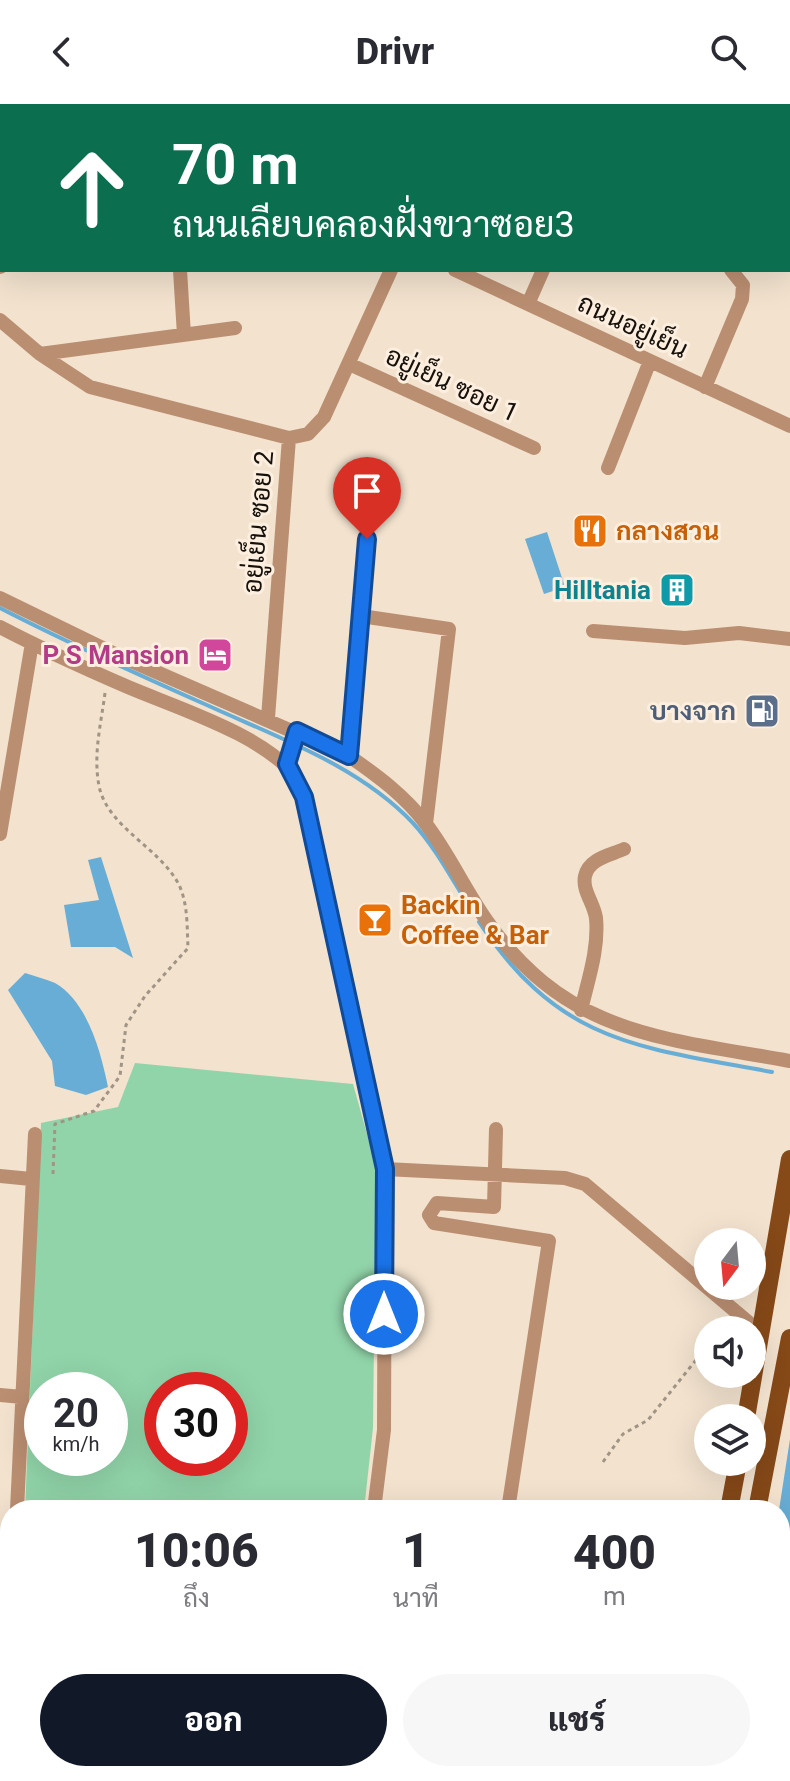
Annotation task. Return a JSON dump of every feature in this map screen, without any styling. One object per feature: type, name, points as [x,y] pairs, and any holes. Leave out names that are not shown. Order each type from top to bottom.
[{"type":"main road","points":[[764,1316],[790,1159]]},
{"type":"main road","points":[[765,1309],[768,1318],[774,1318],[784,1263],[790,1257]]},
{"type":"main road","points":[[759,1500],[789,1349]]},
{"type":"main road","points":[[751,1391],[762,1358],[770,1355],[778,1367],[777,1398]]},
{"type":"main road","points":[[749,1404],[752,1388]]},
{"type":"main road","points":[[731,1500],[735,1476]]},
{"type":"street","points":[[180,272],[184,335]]},
{"type":"street","name":"อยู่เย็น ซอย 2","points":[[268,718],[289,438],[308,434],[324,417],[390,272]]},
{"type":"street","name":"ถนนอยู่เย็น","points":[[459,272],[790,426]]},
{"type":"street","points":[[528,304],[542,272]]},
{"type":"street","points":[[705,387],[742,299],[743,285],[733,272]]},
{"type":"street","points":[[0,320],[40,354],[90,387],[117,397],[289,438]]},
{"type":"street","points":[[40,354],[235,328]]},
{"type":"street","points":[[608,468],[650,361]]},
{"type":"street","name":"อยู่เย็น ซอย 1","points":[[349,364],[534,448]]},
{"type":"street","points":[[349,756],[367,539]]},
{"type":"street","points":[[0,598],[115,654],[268,718],[349,756],[400,795],[426,824],[488,922],[519,960],[550,989],[581,1010],[648,1035],[790,1061]]},
{"type":"street","points":[[361,616],[449,629],[426,824]]},
{"type":"street","points":[[0,627],[232,733],[287,764],[304,797],[385,1169],[384,1430],[375,1500]]},
{"type":"street","points":[[593,631],[685,638],[739,633],[790,639]]},
{"type":"street","points":[[0,834],[32,643]]},
{"type":"street","points":[[287,764],[297,731]]},
{"type":"street","points":[[581,1010],[596,946],[596,915],[585,887],[585,875],[599,857],[624,849]]},
{"type":"street","points":[[496,1129],[494,1207],[437,1203],[429,1215],[434,1223],[549,1241],[510,1500]]},
{"type":"street","points":[[17,1500],[35,1134]]},
{"type":"street","points":[[385,1169],[565,1178],[585,1184],[741,1316]]},
{"type":"street","points":[[0,1176],[31,1179]]},
{"type":"street","points":[[0,1395],[22,1397]]},
{"type":"path","points":[[53,1174],[55,1124],[94,1111],[120,1076],[126,1025],[145,996],[188,948],[185,902],[179,884],[166,866],[114,815],[99,788],[98,726],[107,678]]},
{"type":"path","points":[[603,1462],[623,1434],[648,1420],[694,1362]]},
{"type":"green space","points":[[135,1063],[353,1084],[376,1166],[373,1428],[365,1500],[25,1500],[26,1476],[128,1476],[128,1372],[31,1372],[41,1123],[118,1107]]},
{"type":"water","points":[[547,532],[565,587],[544,594],[525,539]]},
{"type":"water","points":[[101,857],[133,958],[115,947],[71,947],[64,905],[99,900],[88,860]]},
{"type":"water","points":[[25,973],[55,983],[76,1002],[97,1044],[108,1087],[86,1095],[55,1086],[52,1061],[8,990]]},
{"type":"water","points":[[790,1439],[790,1500],[781,1500]]},
{"type":"waterway","points":[[0,608],[290,742],[368,785],[392,803],[422,833],[474,914]]},
{"type":"waterway","points":[[479,922],[509,962],[540,993],[572,1016],[642,1046],[772,1072]]},
{"type":"place","name":"กลางสวน","points":[[590,531]]},
{"type":"place","name":"Hilltania","points":[[677,590]]},
{"type":"place","name":"P S Mansion","points":[[215,655]]},
{"type":"place","name":"บางจาก","points":[[762,711]]},
{"type":"place","name":"Backin Coffee & Bar","points":[[375,920]]},
{"type":"route","points":[[367,539],[349,756],[297,731],[287,764],[298,780],[304,797],[385,1169],[384,1314]]}]
